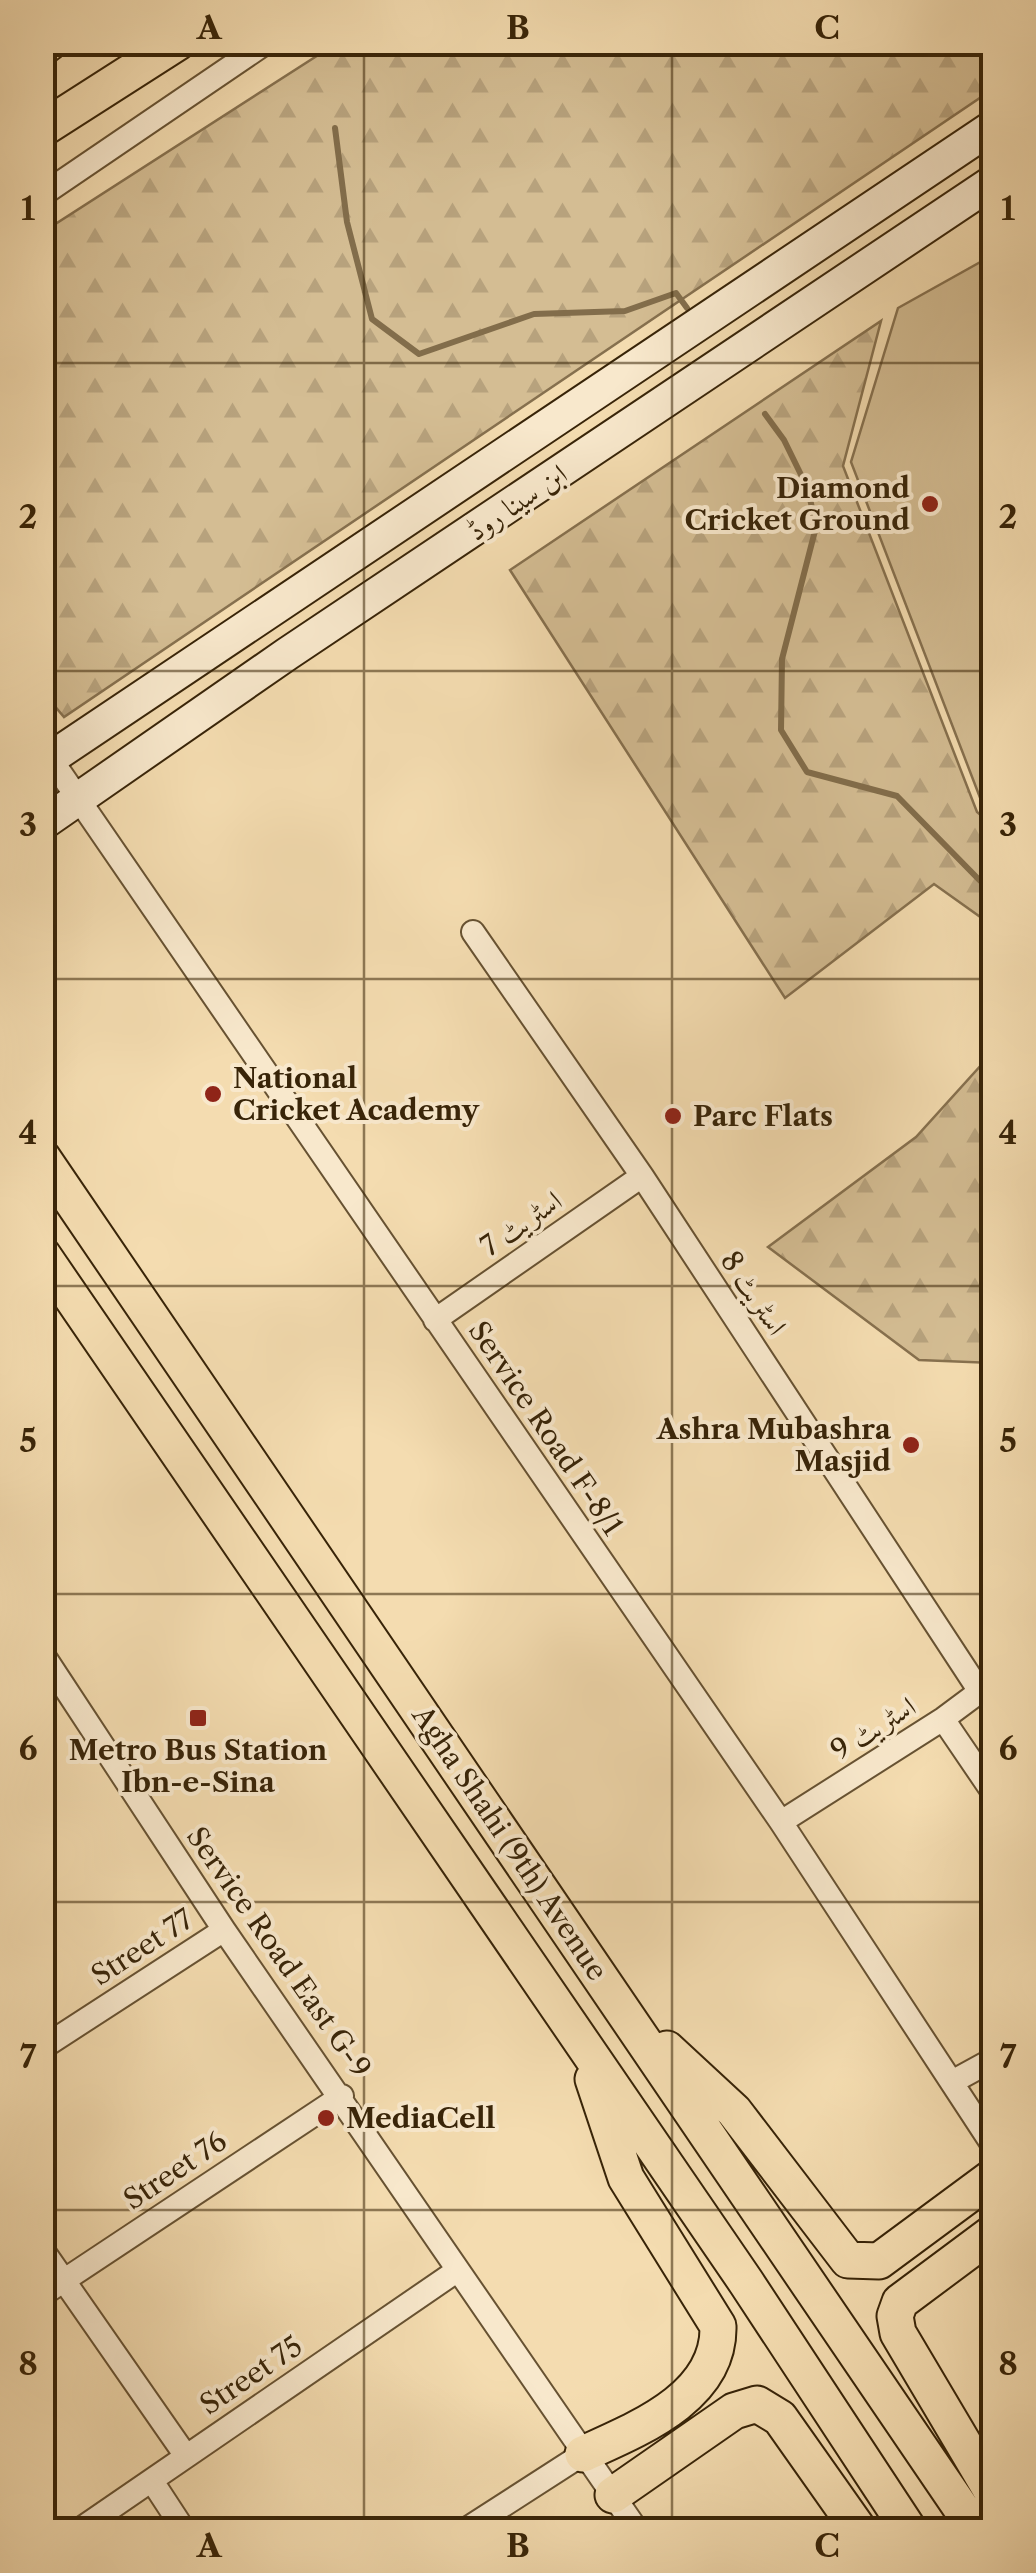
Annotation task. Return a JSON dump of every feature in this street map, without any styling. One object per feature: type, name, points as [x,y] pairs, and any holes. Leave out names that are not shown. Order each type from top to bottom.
[{"type":"main road","points":[[42,48],[50,42]]},
{"type":"main road","points":[[42,130],[178,42]]},
{"type":"main road","name":"ابن سینا روڈ","points":[[45,756],[994,126]]},
{"type":"main road","name":"ابن سینا روڈ","points":[[42,824],[287,654],[994,182]]},
{"type":"main road","name":"Agha Shahi (9th) Avenue","points":[[42,1157],[976,2530]]},
{"type":"main road","name":"Agha Shahi (9th) Avenue","points":[[42,1254],[580,2040],[909,2530]]},
{"type":"main road","points":[[429,1822],[459,1831],[472,1824],[477,1796]]},
{"type":"main road","points":[[622,2008],[734,2110],[848,2260],[878,2261],[994,2176]]},
{"type":"main road","points":[[580,2040],[626,2178],[718,2326],[712,2368],[686,2396],[639,2429],[583,2454]]},
{"type":"main road","points":[[994,2232],[900,2302],[895,2316],[898,2333],[994,2495]]},
{"type":"main road","points":[[612,2495],[734,2411],[757,2404],[772,2410],[859,2530]]},
{"type":"street","points":[[42,195],[267,42]]},
{"type":"street","name":"Service Road F-8/1","points":[[45,756],[80,800],[780,1822],[994,2147]]},
{"type":"street","name":"اسٹریٹ 8","points":[[473,932],[986,1685]]},
{"type":"street","name":"اسٹریٹ 7","points":[[435,1320],[642,1176]]},
{"type":"street","name":"Service Road East G-9","points":[[42,1653],[224,1930],[342,2096],[637,2530]]},
{"type":"street","name":"اسٹریٹ 9","points":[[780,1822],[942,1719],[986,1685]]},
{"type":"street","points":[[942,1719],[994,1794]]},
{"type":"street","name":"Street 77","points":[[42,2048],[224,1930]]},
{"type":"street","points":[[952,2082],[994,2060]]},
{"type":"street","name":"Street 76","points":[[42,2295],[342,2096]]},
{"type":"street","points":[[42,2249],[186,2456]]},
{"type":"street","name":"Street 75","points":[[79,2530],[458,2270]]},
{"type":"street","points":[[465,2530],[583,2454]]},
{"type":"street","points":[[152,2481],[184,2530]]},
{"type":"green space","points":[[337,43],[993,43],[993,89],[64,717],[42,691],[43,232]]},
{"type":"green space","name":"Diamond Cricket Ground","points":[[993,255],[993,815],[984,808],[851,462],[898,308]]},
{"type":"green space","points":[[881,321],[843,466],[977,812],[993,825],[993,926],[934,884],[785,998],[510,570]]},
{"type":"green space","points":[[993,1052],[993,1363],[919,1360],[768,1247],[916,1137]]},
{"type":"waterway","points":[[335,128],[347,222],[372,319],[419,354],[534,314],[625,311],[676,293],[687,308]]},
{"type":"waterway","points":[[765,414],[784,440],[808,489],[816,527],[782,659],[781,730],[807,772],[897,796],[994,895]]},
{"type":"place","name":"Diamond Cricket Ground","points":[[930,504]]},
{"type":"place","name":"National Cricket Academy","points":[[213,1094]]},
{"type":"place","name":"Parc Flats","points":[[673,1116]]},
{"type":"place","name":"Ashra Mubashra Masjid","points":[[911,1445]]},
{"type":"place","name":"Metro Bus Station Ibn-e-Sina","points":[[198,1718]]},
{"type":"place","name":"MediaCell","points":[[326,2118]]}]
